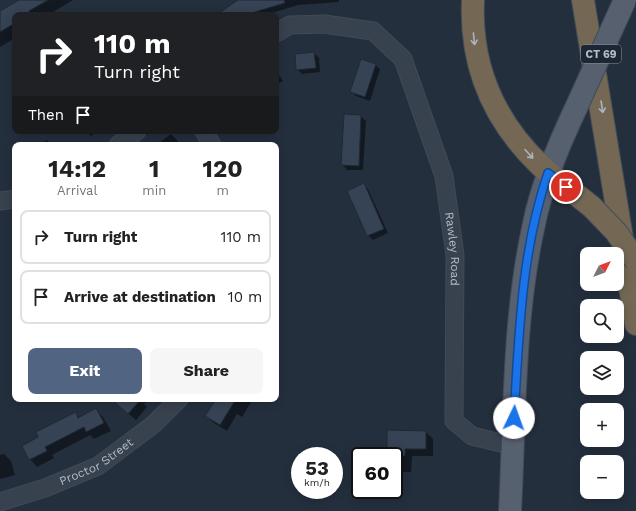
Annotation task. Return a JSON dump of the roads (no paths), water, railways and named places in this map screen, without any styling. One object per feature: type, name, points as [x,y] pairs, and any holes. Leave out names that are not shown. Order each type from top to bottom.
[{"type":"highway","points":[[473,0],[475,50],[490,98],[515,137],[531,156],[548,173],[592,207],[616,232],[636,261]]},
{"type":"highway","points":[[584,0],[636,324]]},
{"type":"main road","name":"CT 69","points":[[510,511],[524,285],[534,224],[548,173],[625,0]]},
{"type":"street","name":"Rawley Road","points":[[279,31],[290,25],[324,24],[373,31],[403,59],[444,176],[455,255],[454,421],[472,436],[513,446]]},
{"type":"street","points":[[122,142],[133,134]]},
{"type":"street","points":[[0,201],[12,199]]},
{"type":"street","name":"Proctor Street","points":[[0,502],[45,488],[98,466],[154,424],[176,402]]}]
